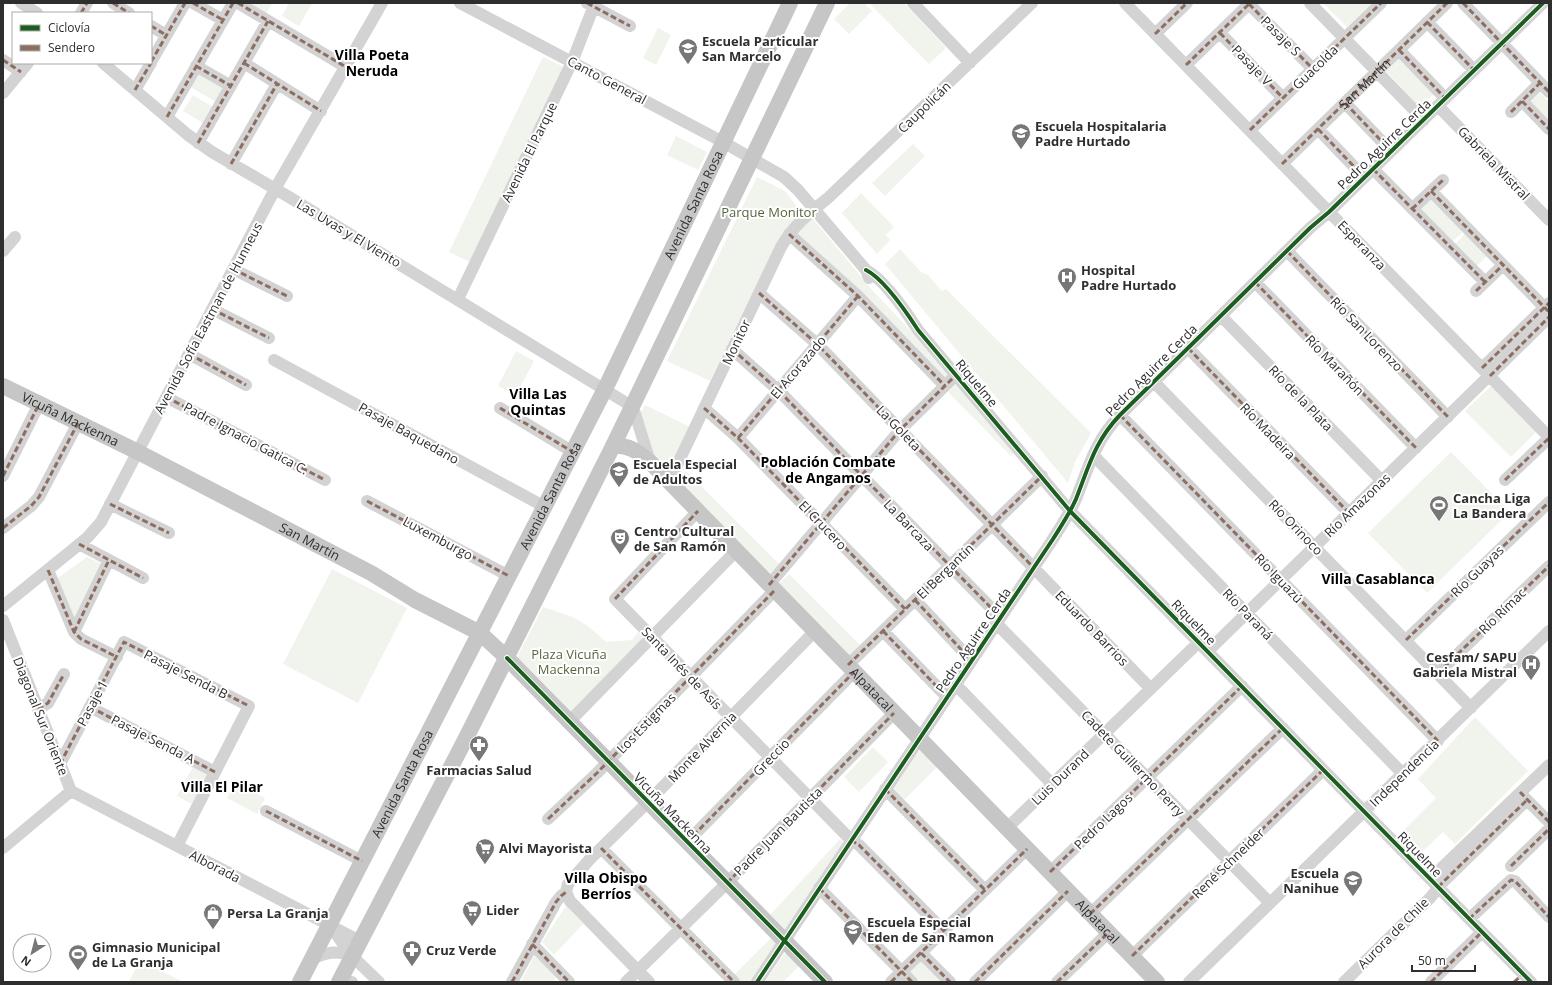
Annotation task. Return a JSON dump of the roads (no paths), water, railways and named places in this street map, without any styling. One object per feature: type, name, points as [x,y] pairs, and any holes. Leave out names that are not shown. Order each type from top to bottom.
[{"type":"main road","name":"Avenida Santa Rosa","points":[[300,982],[605,389],[790,3]]},
{"type":"main road","points":[[339,982],[507,658],[614,446],[827,3]]},
{"type":"main road","name":"Vicuña Mackenna","points":[[3,386],[138,452]]},
{"type":"main road","points":[[614,446],[622,445],[628,447],[650,462]]},
{"type":"main road","name":"San Martín","points":[[138,452],[371,573],[415,600],[480,634]]},
{"type":"main road","name":"Alpatacal","points":[[650,462],[1109,932],[1132,956],[1150,980]]},
{"type":"main road","name":"Vicuña Mackenna","points":[[480,634],[507,658],[825,982]]},
{"type":"street","points":[[21,3],[35,12]]},
{"type":"street","points":[[82,12],[87,3]]},
{"type":"street","points":[[113,3],[127,12]]},
{"type":"street","points":[[152,61],[185,3]]},
{"type":"street","points":[[193,3],[223,20]]},
{"type":"street","points":[[166,117],[233,3]]},
{"type":"street","points":[[238,3],[346,67]]},
{"type":"street","name":"Avenida Sofía Eastman de Hunneus","points":[[3,606],[79,544],[97,527],[138,452],[275,189],[382,3]]},
{"type":"street","name":"Canto General","points":[[460,3],[723,142],[752,160]]},
{"type":"street","points":[[913,3],[970,63]]},
{"type":"street","name":"Caupolicán","points":[[814,209],[828,198],[1032,3]]},
{"type":"street","name":"Esperanza","points":[[1125,3],[1549,437]]},
{"type":"street","points":[[1155,34],[1187,3]]},
{"type":"street","points":[[1186,66],[1250,3]]},
{"type":"street","name":"Pasaje S","points":[[1250,3],[1313,69]]},
{"type":"street","points":[[1310,3],[1424,120]]},
{"type":"street","name":"Guacolda","points":[[1250,130],[1381,3]]},
{"type":"street","name":"San Martín","points":[[1282,164],[1447,3]]},
{"type":"street","points":[[1463,3],[1549,92]]},
{"type":"street","name":"Pedro Aguirre Cerda","points":[[757,982],[971,660],[1034,568],[1070,510],[1102,436],[1120,415],[1255,282],[1424,120],[1543,3]]},
{"type":"street","points":[[592,4],[630,26]]},
{"type":"street","name":"Avenida El Parque","points":[[458,299],[572,62],[592,4]]},
{"type":"street","points":[[198,143],[268,21]]},
{"type":"street","points":[[1427,22],[1474,70]]},
{"type":"street","points":[[152,27],[166,35]]},
{"type":"street","name":"Pasaje V","points":[[1220,33],[1283,98]]},
{"type":"street","name":"Gabriela Mistral","points":[[1399,50],[1442,102],[1549,220]]},
{"type":"street","points":[[244,63],[321,111]]},
{"type":"street","name":"Las Uvas y El Viento","points":[[104,64],[198,143],[605,389]]},
{"type":"street","points":[[135,90],[150,64]]},
{"type":"street","points":[[196,66],[231,86]]},
{"type":"street","points":[[3,93],[24,67]]},
{"type":"street","points":[[1511,112],[1540,83]]},
{"type":"street","points":[[231,164],[277,84]]},
{"type":"street","points":[[1522,101],[1549,129]]},
{"type":"street","points":[[1345,103],[1391,151]]},
{"type":"street","points":[[1318,129],[1412,209],[1485,282]]},
{"type":"street","name":"Riquelme","points":[[752,160],[790,182],[866,270],[879,280],[902,306],[918,330],[1070,510],[1482,932],[1523,979]]},
{"type":"street","points":[[1412,209],[1442,180]]},
{"type":"street","points":[[1431,191],[1548,310],[1486,372]]},
{"type":"street","name":"Monitor","points":[[669,482],[781,247],[794,226],[814,209]]},
{"type":"street","name":"Riquelme","points":[[788,234],[858,296],[945,386]]},
{"type":"street","points":[[3,251],[15,237]]},
{"type":"street","name":"Río San Lorenzo","points":[[1287,251],[1448,416]]},
{"type":"street","points":[[1476,291],[1503,265]]},
{"type":"street","points":[[233,269],[287,296]]},
{"type":"street","name":"Río Marañón","points":[[1255,282],[1416,448]]},
{"type":"street","name":"La Goleta","points":[[759,293],[817,344],[1034,568]]},
{"type":"street","name":"El Acorazado","points":[[738,438],[858,296]]},
{"type":"street","points":[[212,309],[269,338]]},
{"type":"street","name":"Río de la Plata","points":[[1221,316],[1382,481]]},
{"type":"street","name":"Río Madeira","points":[[1188,348],[1349,513]]},
{"type":"street","name":"La Barcaza","points":[[732,349],[778,390],[950,566],[998,620]]},
{"type":"street","points":[[189,354],[246,385]]},
{"type":"street","name":"Pasaje Baquedano","points":[[274,360],[545,507]]},
{"type":"street","name":"Río Amazonas","points":[[1208,651],[1448,416],[1486,372]]},
{"type":"street","name":"Los Estigmas","points":[[548,819],[608,761],[691,676],[772,588],[821,523],[861,475],[900,430],[956,375]]},
{"type":"street","name":"Río Orinoco","points":[[1154,382],[1472,708]]},
{"type":"street","points":[[605,389],[633,407]]},
{"type":"street","name":"Padre Ignacio Gatica C.","points":[[166,397],[326,480]]},
{"type":"street","points":[[3,476],[39,404]]},
{"type":"street","name":"Alpatacal","points":[[633,407],[650,462]]},
{"type":"street","points":[[500,408],[573,452]]},
{"type":"street","name":"El Crucero","points":[[704,408],[738,438],[905,609]]},
{"type":"street","name":"Río Iguazú","points":[[1120,415],[1438,741]]},
{"type":"street","points":[[3,528],[31,506],[39,497],[78,423]]},
{"type":"street","points":[[1505,480],[1549,437]]},
{"type":"street","name":"Río Paraná","points":[[1093,455],[1404,774]]},
{"type":"street","name":"El Bergantín","points":[[851,668],[883,631],[1042,476]]},
{"type":"street","name":"Luxemburgo","points":[[367,501],[509,576]]},
{"type":"street","name":"Río Guayas","points":[[1406,640],[1549,502]]},
{"type":"street","points":[[110,504],[169,533]]},
{"type":"street","name":"Santa Inés de Asís","points":[[698,511],[615,599],[851,840],[859,845],[944,931]]},
{"type":"street","points":[[79,544],[143,578]]},
{"type":"street","points":[[569,722],[736,551]]},
{"type":"street","points":[[74,632],[109,560]]},
{"type":"street","name":"Río Rímac","points":[[1438,673],[1549,566]]},
{"type":"street","name":"Eduardo Barrios","points":[[1034,568],[1151,689]]},
{"type":"street","points":[[48,570],[74,632],[81,639],[117,657]]},
{"type":"street","points":[[915,600],[971,660]]},
{"type":"street","name":"Diagonal Sur Oriente","points":[[3,620],[71,791]]},
{"type":"street","name":"Cadete Guillermo Perry","points":[[998,620],[1104,734],[1270,903]]},
{"type":"street","name":"Monte Alvernia","points":[[512,982],[558,899],[566,892],[570,881],[815,631]]},
{"type":"street","points":[[883,631],[947,697]]},
{"type":"street","name":"Independencia","points":[[1189,982],[1472,708],[1549,631]]},
{"type":"street","name":"Pasaje 1","points":[[60,764],[124,642]]},
{"type":"street","name":"Pasaje Senda B","points":[[124,642],[249,706],[215,772]]},
{"type":"street","name":"Luis Durand","points":[[1007,828],[1199,642]]},
{"type":"street","name":"Greccio","points":[[687,842],[770,757],[851,668]]},
{"type":"street","points":[[38,709],[48,702],[64,674]]},
{"type":"street","points":[[955,684],[1052,784]]},
{"type":"street","name":"Pedro Lagos","points":[[1050,872],[1242,686]]},
{"type":"street","name":"Pasaje Senda A","points":[[90,707],[215,772]]},
{"type":"street","name":"Padre Juan Bautista","points":[[626,982],[727,883],[894,713]]},
{"type":"street","points":[[1090,914],[1283,728]]},
{"type":"street","name":"Aurora de Chile","points":[[1346,982],[1430,898],[1434,883],[1524,796],[1549,765]]},
{"type":"street","name":"René Schneider","points":[[1132,956],[1323,770]]},
{"type":"street","points":[[177,846],[215,772]]},
{"type":"street","points":[[886,788],[985,890]]},
{"type":"street","points":[[3,848],[71,791]]},
{"type":"street","name":"Alborada","points":[[71,791],[360,941]]},
{"type":"street","points":[[1524,796],[1549,822]]},
{"type":"street","points":[[266,811],[362,861]]},
{"type":"street","points":[[1510,866],[1549,829]]},
{"type":"street","points":[[601,848],[734,982]]},
{"type":"street","points":[[892,982],[1027,849]]},
{"type":"street","points":[[1469,919],[1511,880],[1515,881],[1549,917]]},
{"type":"street","points":[[819,888],[912,982]]},
{"type":"street","points":[[975,982],[1068,891]]},
{"type":"street","points":[[566,892],[570,901],[649,982]]},
{"type":"street","points":[[329,924],[352,956],[379,982]]},
{"type":"street","points":[[1057,982],[1109,932]]},
{"type":"street","points":[[1431,982],[1482,932]]},
{"type":"street","points":[[532,944],[569,982]]},
{"type":"street","points":[[311,960],[329,952],[340,952],[352,956]]},
{"type":"street","points":[[922,953],[950,982]]},
{"type":"street","points":[[345,982],[352,982]]},
{"type":"place","name":"Escuela Particular San Marcelo","points":[[688,65]]},
{"type":"place","name":"Escuela Hospitalaria Padre Hurtado","points":[[1021,150]]},
{"type":"place","name":"Hospital Padre Hurtado","points":[[1067,294]]},
{"type":"place","name":"Escuela Especial de Adultos","points":[[619,488]]},
{"type":"place","name":"Cancha Liga La Bandera","points":[[1439,522]]},
{"type":"place","name":"Centro Cultural de San Ramón","points":[[620,555]]},
{"type":"place","name":"Cesfam/ SAPU Gabriela Mistral","points":[[1531,681]]},
{"type":"place","name":"Farmacias Salud","points":[[479,762]]},
{"type":"place","name":"Alvi Mayorista","points":[[485,865]]},
{"type":"place","name":"Escuela Nanihue","points":[[1353,897]]},
{"type":"place","name":"Lider","points":[[472,927]]},
{"type":"place","name":"Persa La Granja","points":[[213,930]]},
{"type":"place","name":"Escuela Especial Eden de San Ramon","points":[[853,946]]},
{"type":"place","name":"Cruz Verde","points":[[412,967]]},
{"type":"place","name":"Gimnasio Municipal de La Granja","points":[[78,971]]},
{"type":"district","name":"Villa Poeta Neruda","points":[[372,62]]},
{"type":"district","name":"Villa Las Quintas","points":[[538,402]]},
{"type":"district","name":"Población Combate de Angamos","points":[[828,470]]},
{"type":"district","name":"Villa Casablanca","points":[[1378,578]]},
{"type":"district","name":"Villa El Pilar","points":[[222,786]]},
{"type":"district","name":"Villa Obispo Berríos","points":[[606,886]]},
{"type":"park label","name":"Parque Monitor","points":[[769,212]]},
{"type":"park label","name":"Plaza Vicuña Mackenna","points":[[569,662]]}]
